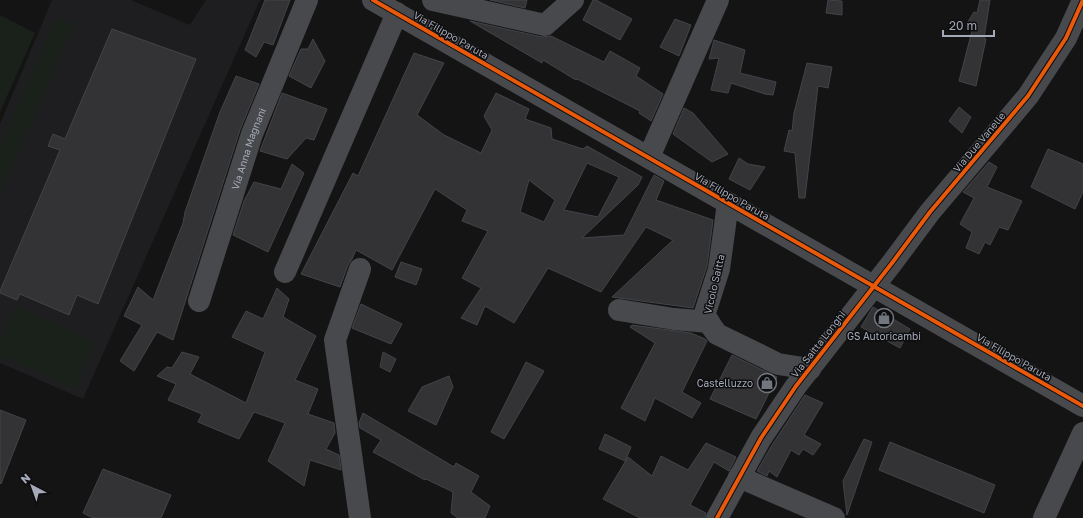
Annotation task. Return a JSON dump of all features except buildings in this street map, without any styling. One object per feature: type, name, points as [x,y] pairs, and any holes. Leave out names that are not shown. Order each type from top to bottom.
[{"type":"street","name":"Via Anna Magnani","points":[[199,301],[252,134],[307,0]]},
{"type":"street","name":"Via Filippo Paruta","points":[[373,0],[1083,406]]},
{"type":"street","points":[[285,272],[404,18],[426,0]]},
{"type":"street","points":[[434,0],[545,25],[573,0]]},
{"type":"street","points":[[649,158],[718,0]]},
{"type":"street","name":"Via Due Vanelle","points":[[874,286],[930,212],[1028,96],[1066,38],[1083,0]]},
{"type":"street","name":"Vicolo Saitta","points":[[728,203],[719,269],[704,316],[718,334],[778,364],[810,369]]},
{"type":"street","points":[[360,269],[335,340],[360,518]]},
{"type":"street","name":"Via Saitta Longhi","points":[[717,518],[761,438],[796,386],[874,286]]},
{"type":"street","points":[[619,310],[674,319],[709,322]]},
{"type":"street","points":[[1044,518],[1083,433]]},
{"type":"street","points":[[739,477],[834,518]]},
{"type":"shaded area","points":[[52,0],[131,0],[190,25],[206,0],[260,0],[83,399],[0,363],[0,124]]},
{"type":"shaded area","points":[[0,15],[35,33],[0,112]]},
{"type":"shaded area","points":[[56,17],[74,24],[0,195],[0,146]]},
{"type":"shaded area","points":[[16,306],[96,342],[75,389],[0,356],[0,341]]},
{"type":"cycle path","points":[[373,0],[1083,406]]},
{"type":"cycle path","points":[[717,518],[761,438],[796,386],[930,212],[1028,96],[1066,38],[1083,0]]},
{"type":"place","name":"GS Autoricambi","points":[[884,318]]},
{"type":"place","name":"Castelluzzo","points":[[767,383]]}]
